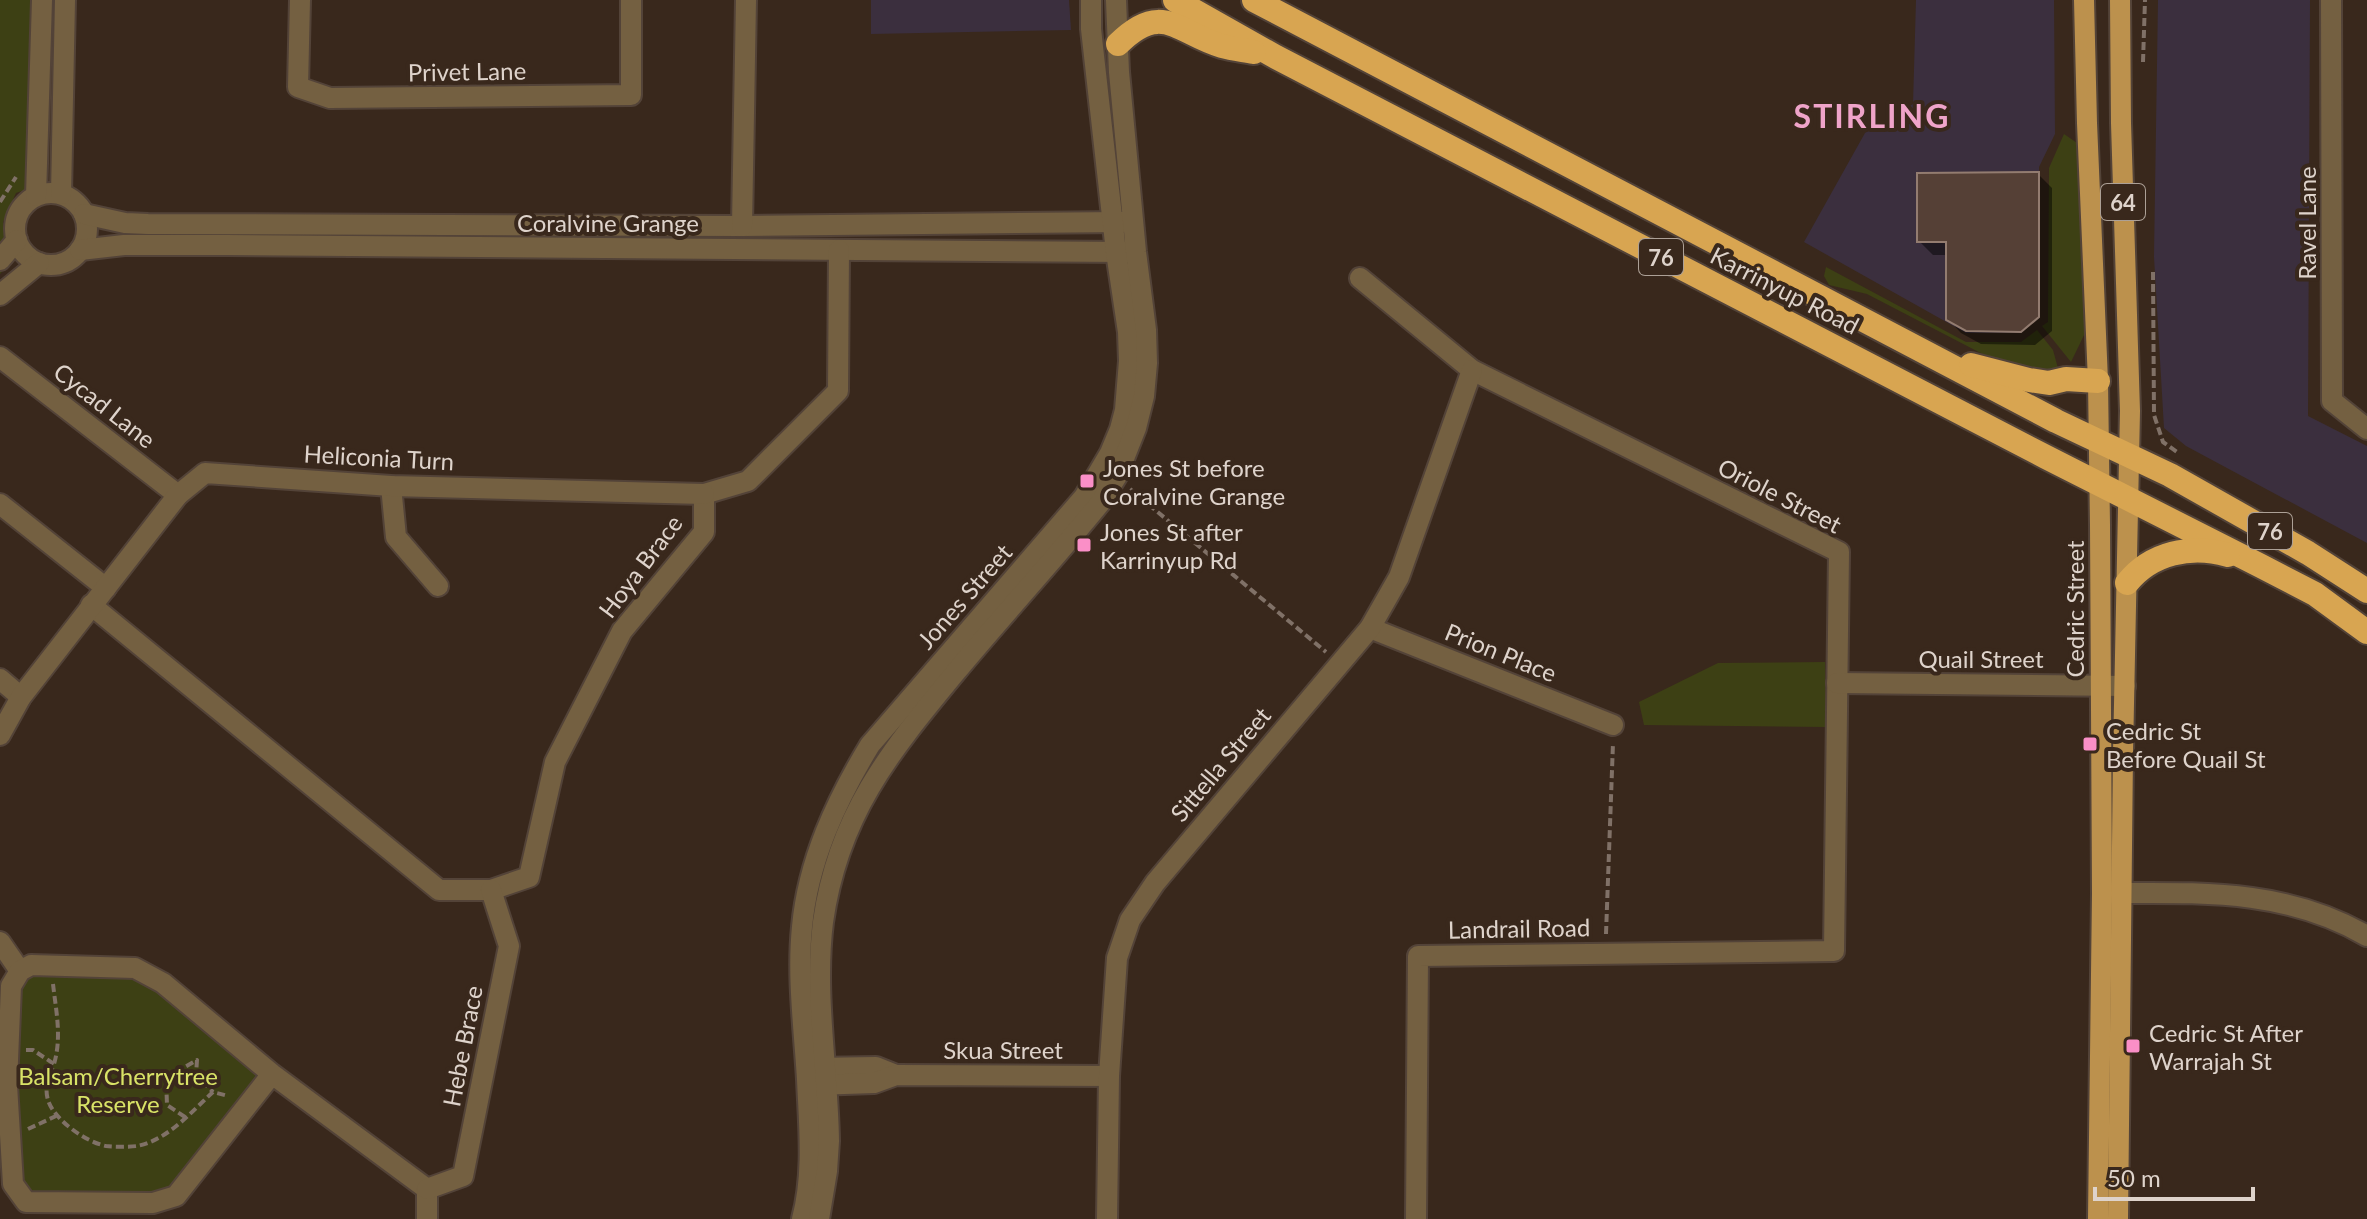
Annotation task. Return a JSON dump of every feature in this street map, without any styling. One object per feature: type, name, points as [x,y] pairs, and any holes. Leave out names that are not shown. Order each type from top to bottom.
[{"type":"highway","name":"Karrinyup Road","points":[[1175,0],[1276,57],[2315,594],[2367,632]]},
{"type":"highway","name":"Karrinyup Road","points":[[1254,0],[1919,349],[2129,454],[2308,553],[2367,591]]},
{"type":"highway","points":[[1118,44],[1144,25],[1163,21],[1180,25],[1221,46],[1276,57]]},
{"type":"highway","points":[[1919,349],[2029,380],[2049,383],[2066,379],[2098,381]]},
{"type":"highway","points":[[2127,583],[2137,571],[2157,557],[2186,551],[2218,552],[2261,566]]},
{"type":"main road","name":"Cedric Street","points":[[2084,0],[2098,381],[2101,685],[2112,893],[2118,1219]]},
{"type":"main road","name":"Cedric Street","points":[[2098,1219],[2112,893],[2125,686],[2129,497],[2130,405],[2120,0]]},
{"type":"main road","points":[[2087,123],[2121,123]]},
{"type":"street","points":[[36,196],[42,0]]},
{"type":"street","points":[[39,263],[26,254],[15,232],[18,213],[26,203],[36,196],[61,194],[65,0]]},
{"type":"street","name":"Privet Lane","points":[[300,0],[298,87],[330,98],[631,95],[631,0]]},
{"type":"street","points":[[742,226],[746,0]]},
{"type":"street","name":"Jones Street","points":[[819,1219],[827,1171],[801,969],[805,900],[822,842],[848,780],[878,735],[1084,497],[1120,429],[1127,390],[1126,252],[1091,29],[1091,0]]},
{"type":"street","name":"Jones Street","points":[[1116,0],[1123,222]]},
{"type":"street","name":"Ravel Lane","points":[[2331,0],[2332,401],[2367,429]]},
{"type":"street","name":"Coralvine Grange","points":[[61,194],[77,204],[84,214],[125,223],[148,224],[742,226],[1123,222]]},
{"type":"street","points":[[80,250],[86,239],[84,214]]},
{"type":"street","points":[[0,260],[17,240]]},
{"type":"street","name":"Coralvine Grange","points":[[0,295],[39,263],[51,265],[64,262],[80,250],[124,245],[1126,252]]},
{"type":"street","name":"Hoya Brace","points":[[491,890],[529,877],[555,762],[622,631],[704,532],[704,494],[748,481],[838,391],[839,250]]},
{"type":"street","name":"Jones Street","points":[[802,1219],[807,1192],[822,1009],[824,921],[838,858],[863,797],[896,744],[1081,527],[1117,476],[1136,428],[1144,396],[1147,363],[1146,330],[1126,252]]},
{"type":"street","name":"Oriole Street","points":[[1360,278],[1472,370],[1839,552],[1834,951]]},
{"type":"street","name":"Cycad Lane","points":[[0,357],[178,495]]},
{"type":"street","name":"Sittella Street","points":[[1107,1219],[1109,1076],[1117,958],[1130,920],[1155,883],[1370,628],[1399,577],[1472,370]]},
{"type":"street","name":"Heliconia Turn","points":[[0,735],[21,697],[91,605],[178,495],[205,473],[391,486],[704,494]]},
{"type":"street","points":[[391,486],[396,537],[438,586]]},
{"type":"street","points":[[0,504],[106,588]]},
{"type":"street","points":[[91,605],[439,890],[491,890]]},
{"type":"street","name":"Prion Place","points":[[1370,628],[1613,725]]},
{"type":"street","points":[[0,679],[21,697]]},
{"type":"street","name":"Quail Street","points":[[1837,683],[2125,686]]},
{"type":"street","name":"Hebe Brace","points":[[427,1189],[463,1176],[509,946],[491,890]]},
{"type":"street","points":[[2112,893],[2236,894],[2276,900],[2347,924],[2367,936]]},
{"type":"street","points":[[0,942],[20,971]]},
{"type":"street","name":"Landrail Road","points":[[1416,1219],[1418,956],[1834,951]]},
{"type":"street","points":[[272,1074],[176,1196],[153,1203],[26,1202],[6,1190],[10,1129],[4,1085],[9,1050],[11,986],[20,971],[31,965],[135,968],[163,983],[272,1074],[427,1189],[427,1219]]},
{"type":"street","name":"Skua Street","points":[[817,1076],[876,1067],[896,1075],[1109,1076]]},
{"type":"path","points":[[2153,272],[2154,415],[2163,442],[2178,454]]},
{"type":"path","points":[[1117,476],[1135,496],[1338,663]]},
{"type":"path","points":[[1606,953],[1613,725]]},
{"type":"path","points":[[51,965],[59,1047],[47,1081],[47,1090],[56,1116],[84,1136],[105,1146],[137,1146],[165,1135],[213,1092]]},
{"type":"path","points":[[9,1050],[33,1050],[54,1064]]},
{"type":"path","points":[[185,1117],[167,1105],[166,1078],[197,1060],[196,1075],[213,1092],[249,1102]]},
{"type":"path","points":[[10,1129],[29,1129],[56,1116]]},
{"type":"shaded area","points":[[871,0],[1069,0],[1071,30],[871,34]]},
{"type":"shaded area","points":[[1916,0],[2054,0],[2055,134],[2039,167],[2039,317],[2021,333],[1966,333],[1804,242],[1865,133],[1913,104]]},
{"type":"shaded area","points":[[2158,0],[2310,0],[2308,416],[2367,446],[2367,543],[2186,446],[2164,428],[2154,257]]},
{"type":"green space","points":[[0,0],[36,0],[45,183],[16,193],[3,222],[8,265],[0,274]]},
{"type":"green space","points":[[2064,134],[2077,143],[2086,331],[2071,362],[2042,326],[2048,322],[2049,168]]},
{"type":"green space","points":[[1826,267],[1966,342],[2021,342],[2037,330],[2053,350],[2059,372],[2044,376],[1996,361],[1867,294],[1829,285],[1824,276]]},
{"type":"green space","points":[[1825,662],[1826,727],[1644,725],[1639,702],[1718,663]]},
{"type":"green space","name":"Balsam/Cherrytree Reserve","points":[[135,968],[272,1074],[176,1196],[26,1202],[13,1184],[20,971]]},
{"type":"building","points":[[2039,172],[2039,317],[2021,332],[1966,331],[1946,320],[1946,242],[1917,242],[1917,173]]},
{"type":"place","name":"Jones St before Coralvine Grange","points":[[1087,481]]},
{"type":"place","name":"Jones St after Karrinyup Rd","points":[[1084,545]]},
{"type":"place","name":"Cedric St Before Quail St","points":[[2090,744]]},
{"type":"place","name":"Cedric St After Warrajah St","points":[[2133,1046]]},
{"type":"district","name":"STIRLING","points":[[1872,115]]}]
